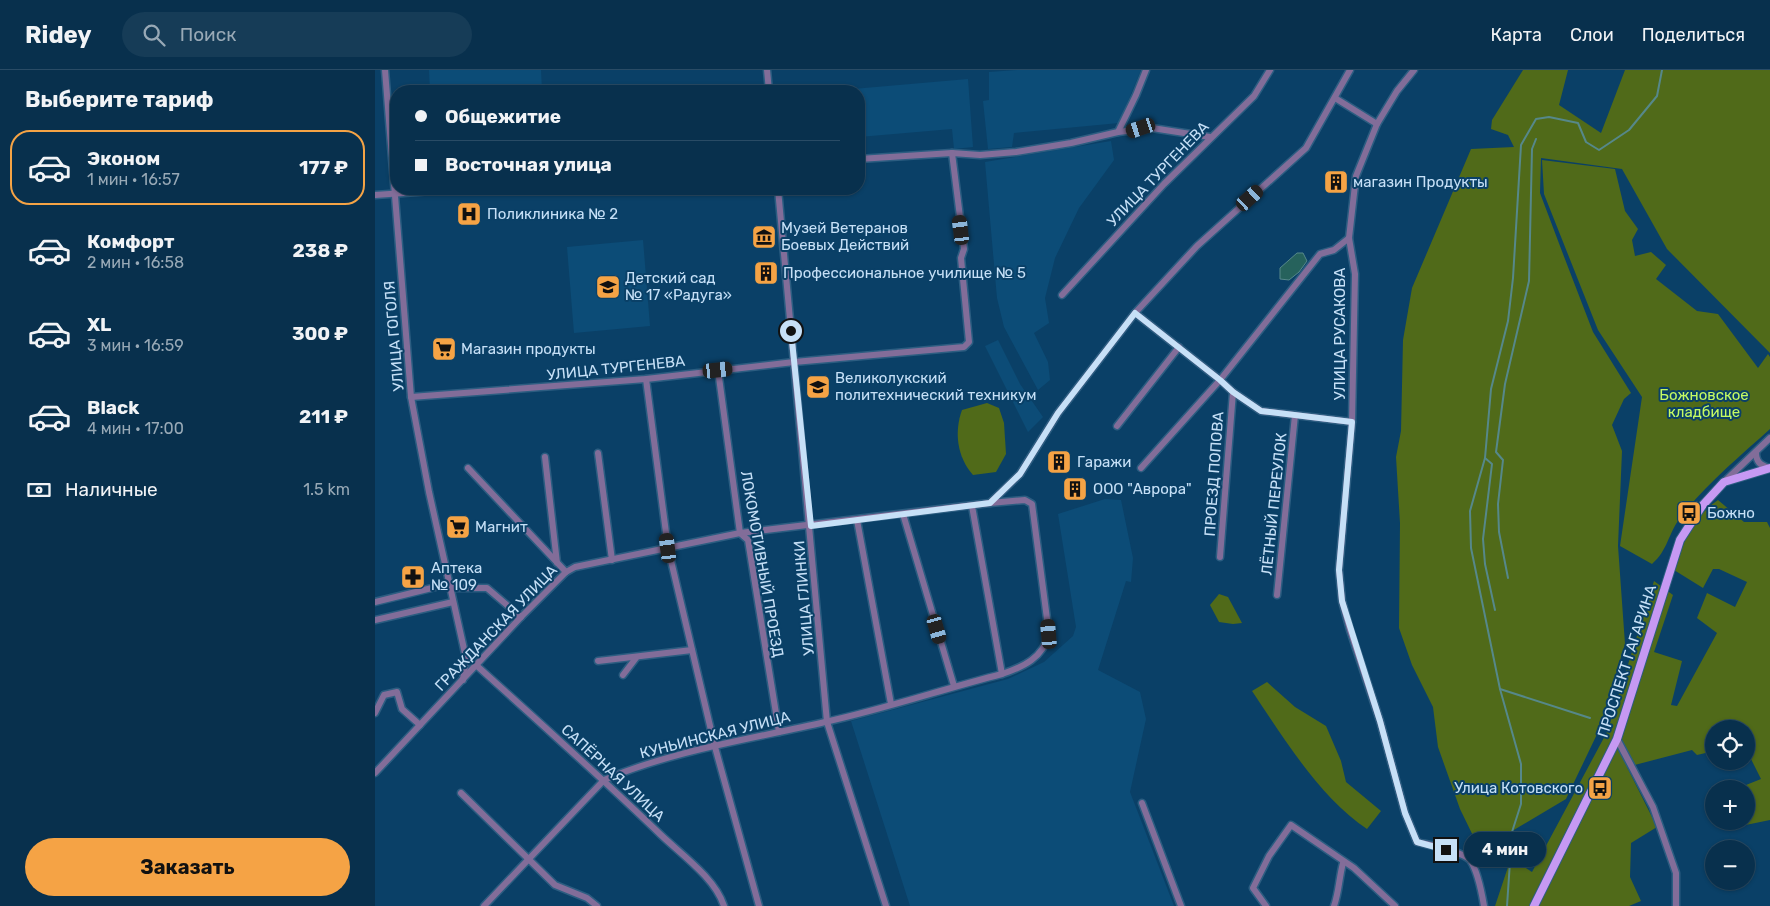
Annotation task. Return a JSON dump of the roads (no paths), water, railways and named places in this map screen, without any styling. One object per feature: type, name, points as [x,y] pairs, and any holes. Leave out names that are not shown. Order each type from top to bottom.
[{"type":"main road","points":[[1724,482],[1770,468]]},
{"type":"main road","name":"ПРОСПЕКТ ГАГАРИНА","points":[[1534,906],[1617,739],[1680,540],[1702,506],[1724,482]]},
{"type":"street","name":"УЛИЦА ГОГОЛЯ","points":[[385,70],[390,126]]},
{"type":"street","points":[[767,70],[768,85]]},
{"type":"street","points":[[1118,132],[1146,70]]},
{"type":"street","name":"УЛИЦА ТУРГЕНЕВА","points":[[1062,295],[1210,137],[1254,96],[1270,70]]},
{"type":"street","points":[[990,503],[1020,474],[1058,413],[1135,313],[1197,246],[1306,148],[1350,70]]},
{"type":"street","name":"УЛИЦА РУСАКОВА","points":[[1414,70],[1397,91],[1377,124],[1356,176],[1349,238],[1355,274],[1352,422],[1339,570],[1342,601],[1380,721],[1405,813],[1417,842],[1461,854],[1469,860],[1481,889],[1484,906]]},
{"type":"street","points":[[1335,98],[1377,124]]},
{"type":"street","points":[[865,159],[952,153],[980,155],[1016,152],[1071,143],[1118,132],[1152,128],[1210,137]]},
{"type":"street","name":"УЛИЦА ТУРГЕНЕВА","points":[[411,397],[646,379],[794,362],[964,347],[969,342],[961,258],[964,249],[952,153]]},
{"type":"street","points":[[375,195],[390,194]]},
{"type":"street","name":"УЛИЦА ГОГОЛЯ","points":[[396,195],[411,397],[449,586],[466,658],[463,681]]},
{"type":"street","name":"УЛИЦА ГЛИНКИ","points":[[779,195],[811,526],[827,722],[886,906]]},
{"type":"street","name":"ПРОЕЗД ПОПОВА","points":[[1141,468],[1220,380],[1320,254],[1334,250],[1349,238]]},
{"type":"street","points":[[1135,313],[1233,392],[1261,411],[1352,422]]},
{"type":"street","points":[[1117,426],[1179,347]]},
{"type":"street","name":"ЛОКОМОТИВНЫЙ ПРОЕЗД","points":[[718,370],[740,533],[748,540],[779,732]]},
{"type":"street","points":[[646,379],[668,548],[715,747],[759,906]]},
{"type":"street","name":"ПРОЕЗД ПОПОВА","points":[[1220,557],[1233,392]]},
{"type":"street","name":"ЛЁТНЫЙ ПЕРЕУЛОК","points":[[1277,595],[1295,416]]},
{"type":"street","points":[[1724,482],[1770,438]]},
{"type":"street","points":[[1756,452],[1756,459],[1761,466],[1770,468]]},
{"type":"street","points":[[598,453],[612,560]]},
{"type":"street","points":[[545,457],[557,563]]},
{"type":"street","points":[[467,468],[566,572]]},
{"type":"street","name":"ГРАЖДАНСКАЯ УЛИЦА","points":[[375,773],[521,617],[566,572],[575,567],[740,533],[1025,500],[1031,504],[1049,634],[1046,645]]},
{"type":"street","points":[[972,506],[1002,674]]},
{"type":"street","points":[[903,514],[954,686]]},
{"type":"street","points":[[857,520],[891,704]]},
{"type":"street","points":[[375,602],[449,586],[487,588],[521,617]]},
{"type":"street","points":[[375,620],[452,599]]},
{"type":"street","name":"КУНЬИНСКАЯ УЛИЦА","points":[[484,906],[604,780],[627,770],[715,747],[827,722],[1002,674],[1021,667],[1039,655],[1046,645]]},
{"type":"street","points":[[598,661],[692,650]]},
{"type":"street","points":[[623,675],[636,658]]},
{"type":"street","name":"САПЁРНАЯ УЛИЦА","points":[[476,665],[604,780],[706,878],[724,906]]},
{"type":"street","points":[[375,713],[383,695],[397,692],[402,709],[421,725]]},
{"type":"street","points":[[1617,739],[1653,807],[1676,873],[1676,906]]},
{"type":"street","points":[[461,793],[555,885],[587,898],[597,906]]},
{"type":"street","points":[[1142,803],[1181,906]]},
{"type":"street","points":[[1266,906],[1253,888],[1269,856],[1291,825],[1343,863],[1354,868],[1395,906]]},
{"type":"street","points":[[1333,906],[1339,893],[1339,877],[1343,863]]},
{"type":"waterway","points":[[1507,906],[1512,832],[1521,804],[1521,764],[1500,689],[1471,548],[1470,511],[1485,458],[1491,389],[1508,321],[1513,278],[1521,145],[1536,119],[1549,117],[1578,123],[1586,142],[1599,150],[1629,130],[1657,96],[1662,70]]},
{"type":"waterway","points":[[1508,578],[1499,532],[1498,504],[1503,460],[1496,452],[1505,384],[1529,281],[1532,149],[1536,139]]},
{"type":"waterway","points":[[1485,458],[1492,464],[1483,539],[1485,564],[1495,610]]},
{"type":"waterway","points":[[1500,689],[1590,718]]},
{"type":"place","name":"магазин Продукты","points":[[1336,182]]},
{"type":"place","name":"Поликлиника № 2","points":[[469,214]]},
{"type":"place","name":"Музей Ветеранов Боевых Действий","points":[[764,237]]},
{"type":"place","name":"Профессиональное училище № 5","points":[[766,273]]},
{"type":"place","name":"Детский сад № 17 «Радуга»","points":[[608,287]]},
{"type":"place","name":"Магазин продукты","points":[[444,349]]},
{"type":"place","name":"Великолукский политехнический техникум","points":[[818,387]]},
{"type":"place","name":"Гаражи","points":[[1059,462]]},
{"type":"place","name":"ООО \"Аврора\"","points":[[1075,489]]},
{"type":"place","name":"Божно","points":[[1689,513]]},
{"type":"place","name":"Магнит","points":[[458,527]]},
{"type":"place","name":"Аптека № 109","points":[[413,577]]},
{"type":"place","name":"Улица Котовского","points":[[1600,788]]},
{"type":"park label","name":"Божновское кладбище","points":[[1704,404]]}]
